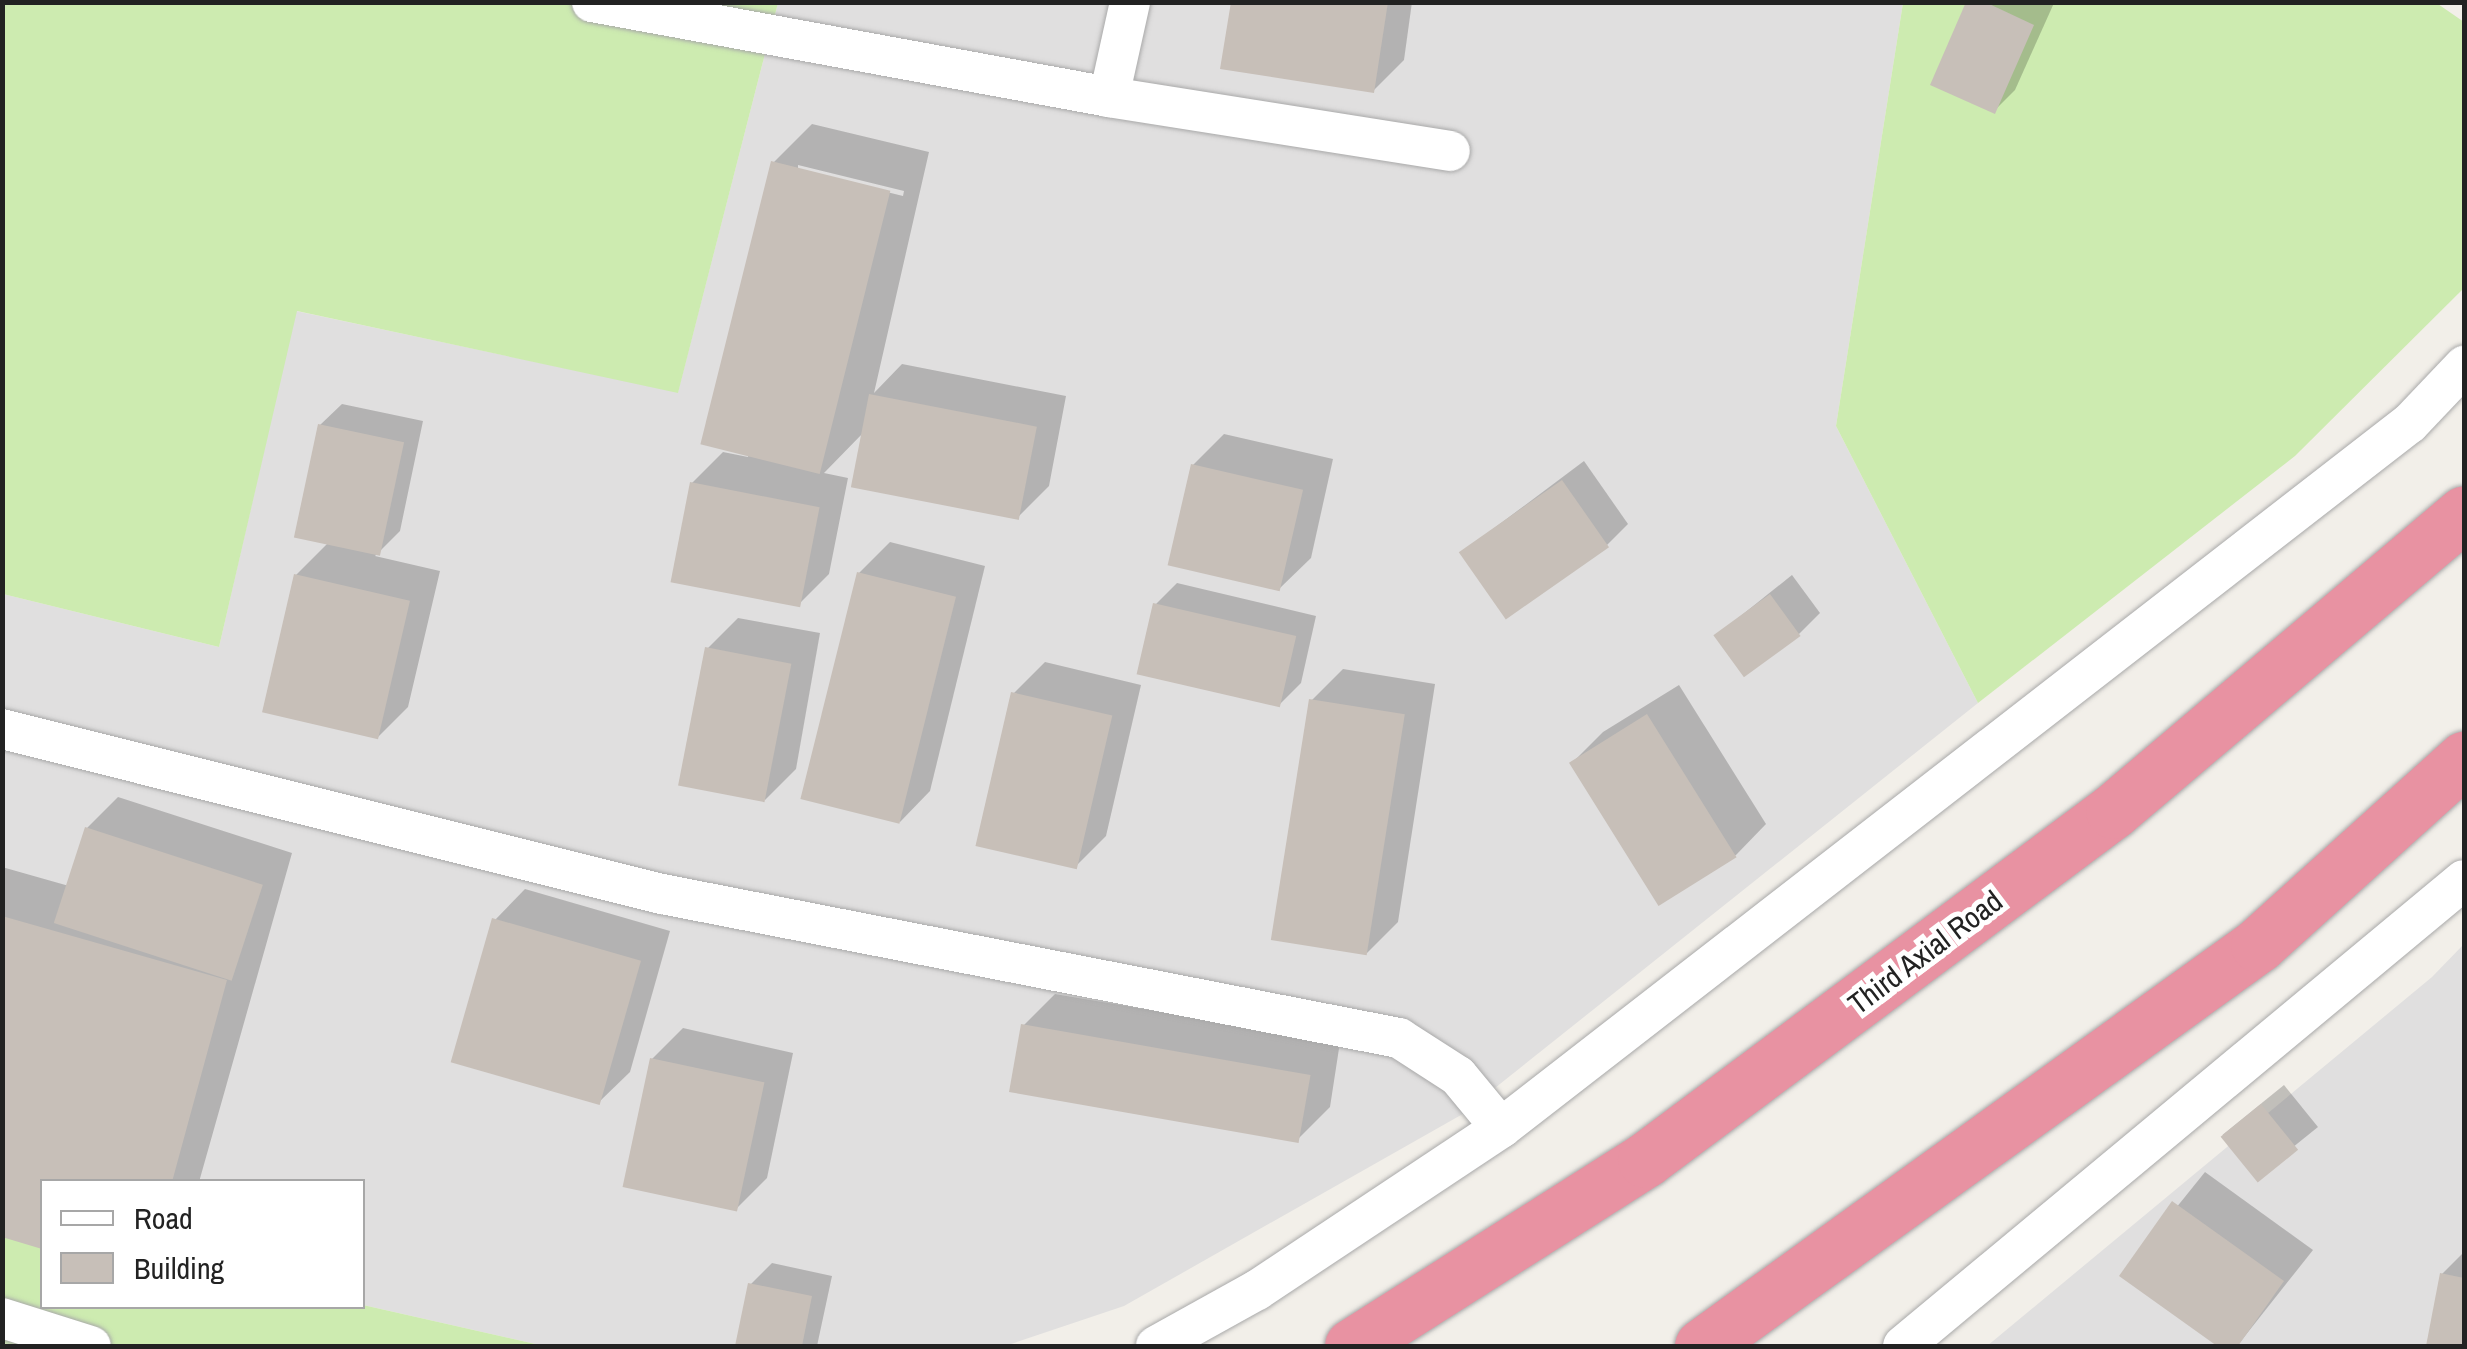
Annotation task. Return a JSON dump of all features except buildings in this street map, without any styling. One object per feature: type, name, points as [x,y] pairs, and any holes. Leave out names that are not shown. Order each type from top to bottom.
[{"type":"highway","name":"Third Axial Road","points":[[1352,1346],[1645,1160],[2113,811],[2464,513]]},
{"type":"highway","points":[[1702,1346],[2258,945],[2464,759]]},
{"type":"street","points":[[592,2],[1108,97],[1450,151]]},
{"type":"street","points":[[1108,97],[1130,2]]},
{"type":"street","points":[[1156,1346],[1257,1290],[1501,1128],[2410,423],[2464,366]]},
{"type":"street","points":[[2,728],[662,894],[1399,1038],[1458,1076],[1501,1128]]},
{"type":"street","points":[[1903,1346],[2464,880]]},
{"type":"street","points":[[2,1318],[91,1346]]},
{"type":"shaded area","points":[[778,3],[1903,3],[1836,426],[1978,703],[1461,1115],[1124,1306],[1005,1346],[544,1346],[365,1305],[365,1179],[40,1179],[40,1212],[3,1200],[3,594],[219,647],[296,311],[678,392]]},
{"type":"shaded area","points":[[2464,944],[2464,1346],[1987,1346],[2432,977]]},
{"type":"green space","points":[[2435,2],[2464,22],[2464,288],[2295,456],[1978,703],[1836,426],[1903,3]]},
{"type":"green space","points":[[3,3],[778,3],[678,393],[297,311],[219,647],[3,594]]},
{"type":"green space","points":[[2,1200],[40,1212],[40,1309],[365,1309],[365,1305],[544,1346],[3,1346]]}]
